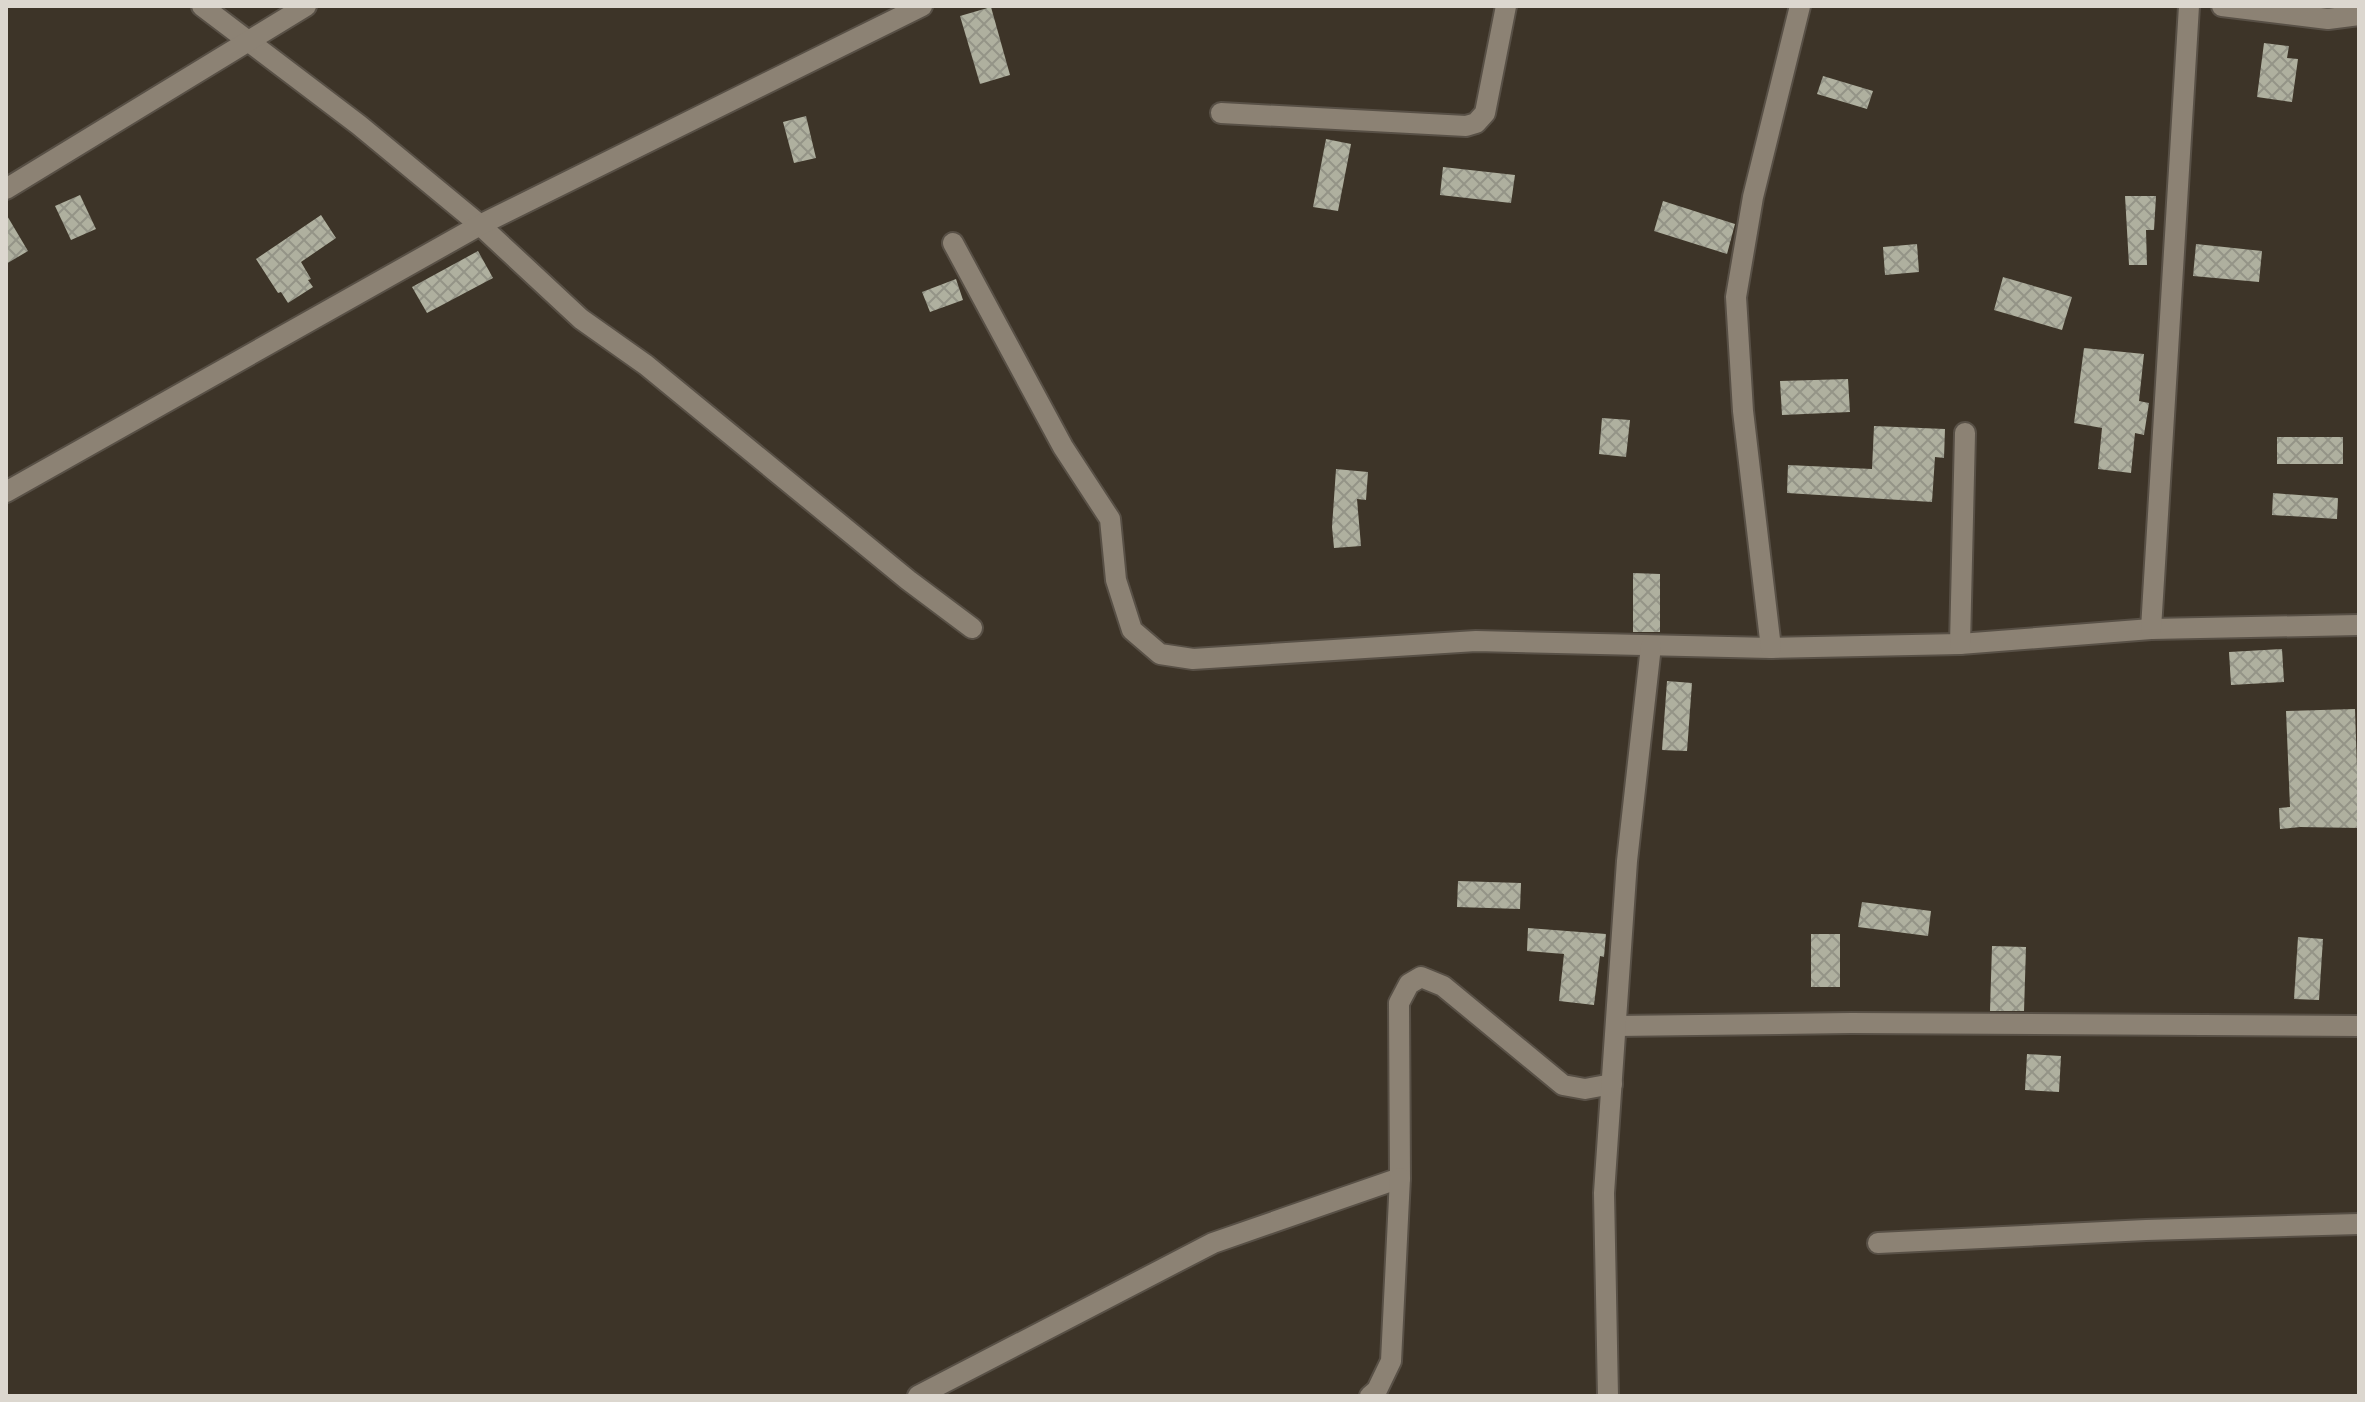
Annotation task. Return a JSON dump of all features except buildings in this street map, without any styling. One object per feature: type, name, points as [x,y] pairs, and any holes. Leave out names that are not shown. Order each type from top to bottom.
[{"type":"street","points":[[202,6],[359,125],[480,225],[581,319],[646,365],[908,580],[972,628]]},
{"type":"street","points":[[6,189],[306,6]]},
{"type":"street","points":[[6,492],[480,225],[922,6]]},
{"type":"street","points":[[1221,113],[1466,126],[1476,123],[1485,113],[1506,6]]},
{"type":"street","points":[[1771,648],[1743,411],[1736,297],[1753,197],[1800,6]]},
{"type":"street","points":[[2151,629],[2189,6]]},
{"type":"street","points":[[2222,6],[2328,19],[2359,15]]},
{"type":"street","points":[[953,243],[1063,447],[1110,519],[1116,580],[1132,630],[1160,654],[1193,659],[1476,641],[1771,648],[1960,644],[2151,629],[2359,625]]},
{"type":"street","points":[[1960,644],[1965,433]]},
{"type":"street","points":[[1608,1396],[1604,1193],[1627,861],[1651,646]]},
{"type":"street","points":[[1370,1396],[1377,1390],[1391,1361],[1400,1178],[1399,1003],[1409,984],[1421,977],[1443,986],[1563,1085],[1585,1089],[1612,1084]]},
{"type":"street","points":[[1616,1026],[1867,1023],[2359,1026]]},
{"type":"street","points":[[918,1396],[1213,1243],[1400,1178]]},
{"type":"street","points":[[1878,1243],[2359,1224]]}]
